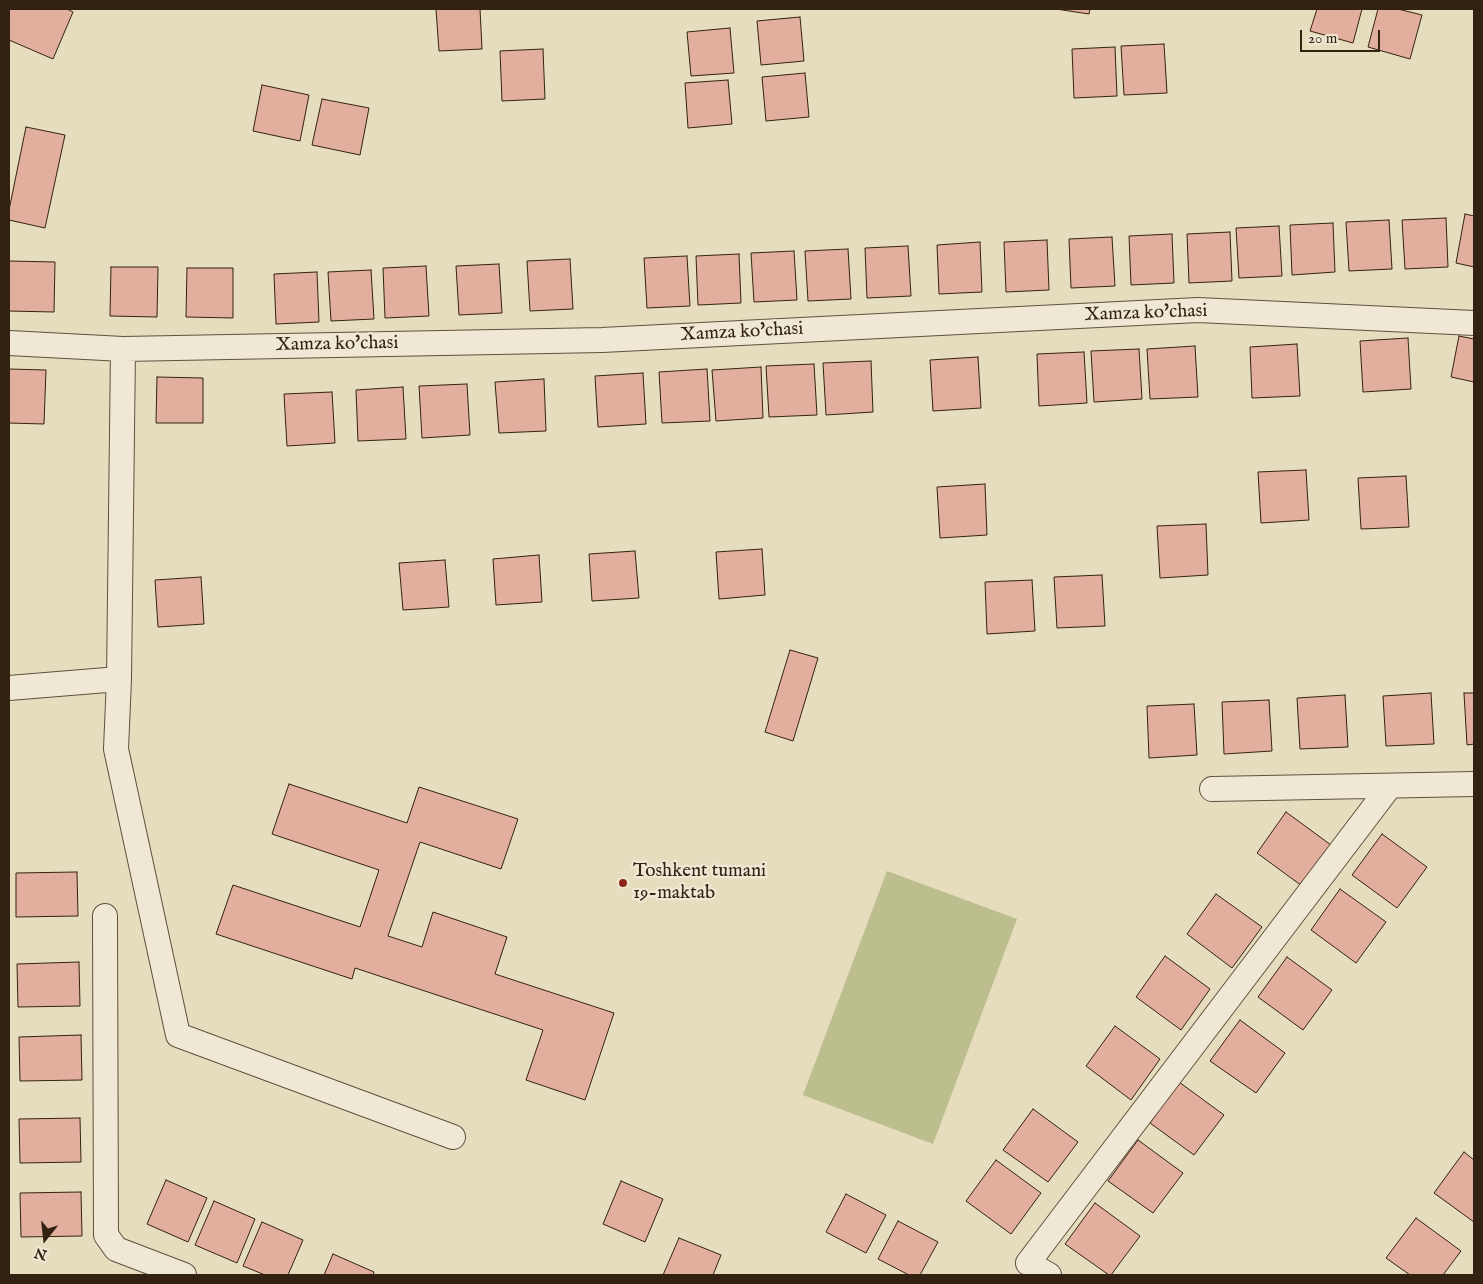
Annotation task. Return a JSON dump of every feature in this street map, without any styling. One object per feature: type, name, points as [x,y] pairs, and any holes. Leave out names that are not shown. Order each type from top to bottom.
[{"type":"street","name":"Xamza ko'chasi","points":[[9,343],[123,349],[602,340],[1198,310],[1474,323]]},
{"type":"street","points":[[123,349],[119,679],[116,748],[178,1035],[453,1137]]},
{"type":"street","points":[[9,688],[119,679]]},
{"type":"street","points":[[1212,790],[1474,784]]},
{"type":"street","points":[[1049,1275],[1028,1263],[1390,786]]},
{"type":"street","points":[[106,916],[106,1235],[116,1249],[157,1270],[184,1275]]},
{"type":"green space","points":[[887,871],[1017,919],[933,1144],[803,1095]]},
{"type":"building","points":[[9,9],[67,9],[73,12],[53,59],[9,40]]},
{"type":"building","points":[[436,9],[480,9],[482,49],[439,51]]},
{"type":"building","points":[[1056,9],[1090,9],[1089,14]]},
{"type":"building","points":[[1317,9],[1362,9],[1353,43],[1310,31]]},
{"type":"building","points":[[1378,9],[1398,9],[1422,15],[1410,59],[1368,47]]},
{"type":"building","points":[[800,17],[804,61],[761,65],[757,21]]},
{"type":"building","points":[[730,28],[734,73],[691,76],[687,32]]},
{"type":"building","points":[[1164,44],[1167,93],[1124,95],[1121,46]]},
{"type":"building","points":[[1115,47],[1117,96],[1074,98],[1072,49]]},
{"type":"building","points":[[543,49],[545,99],[502,101],[500,51]]},
{"type":"building","points":[[805,73],[809,117],[766,121],[762,77]]},
{"type":"building","points":[[728,80],[732,124],[688,128],[685,83]]},
{"type":"building","points":[[262,85],[309,95],[300,141],[253,131]]},
{"type":"building","points":[[322,99],[369,108],[360,155],[312,145]]},
{"type":"building","points":[[26,127],[65,135],[45,228],[9,220],[9,210]]},
{"type":"building","points":[[1465,214],[1474,216],[1474,267],[1456,263]]},
{"type":"building","points":[[1446,218],[1448,267],[1405,269],[1402,220]]},
{"type":"building","points":[[1389,220],[1392,269],[1349,271],[1346,222]]},
{"type":"building","points":[[1333,223],[1335,272],[1292,275],[1290,225]]},
{"type":"building","points":[[1279,226],[1282,276],[1239,278],[1236,228]]},
{"type":"building","points":[[1230,232],[1232,281],[1189,283],[1187,234]]},
{"type":"building","points":[[1172,234],[1174,283],[1131,285],[1129,236]]},
{"type":"building","points":[[1112,237],[1115,286],[1071,288],[1069,239]]},
{"type":"building","points":[[1047,240],[1049,290],[1006,292],[1004,242]]},
{"type":"building","points":[[980,242],[982,292],[939,294],[937,245]]},
{"type":"building","points":[[908,246],[911,296],[867,298],[865,248]]},
{"type":"building","points":[[848,249],[851,299],[808,301],[805,251]]},
{"type":"building","points":[[794,251],[797,300],[754,302],[751,253]]},
{"type":"building","points":[[739,254],[741,303],[698,305],[696,256]]},
{"type":"building","points":[[687,256],[690,306],[647,308],[644,258]]},
{"type":"building","points":[[570,259],[573,309],[530,311],[527,261]]},
{"type":"building","points":[[9,261],[55,262],[54,312],[9,311]]},
{"type":"building","points":[[499,264],[502,313],[459,315],[456,266]]},
{"type":"building","points":[[426,266],[429,316],[385,318],[383,268]]},
{"type":"building","points":[[111,267],[158,267],[157,317],[110,316]]},
{"type":"building","points":[[187,268],[233,268],[233,318],[186,317]]},
{"type":"building","points":[[371,270],[374,319],[331,321],[328,272]]},
{"type":"building","points":[[317,272],[319,322],[276,324],[274,274]]},
{"type":"building","points":[[1459,336],[1474,339],[1474,382],[1451,377]]},
{"type":"building","points":[[1408,338],[1411,389],[1363,392],[1360,341]]},
{"type":"building","points":[[1297,344],[1300,396],[1252,398],[1250,347]]},
{"type":"building","points":[[1195,346],[1198,397],[1150,399],[1147,349]]},
{"type":"building","points":[[1139,349],[1142,399],[1094,402],[1091,351]]},
{"type":"building","points":[[1084,352],[1087,403],[1039,406],[1037,354]]},
{"type":"building","points":[[978,357],[981,408],[933,411],[930,360]]},
{"type":"building","points":[[871,361],[873,412],[826,415],[823,363]]},
{"type":"building","points":[[814,364],[817,415],[769,417],[766,366]]},
{"type":"building","points":[[761,367],[763,418],[716,421],[712,370]]},
{"type":"building","points":[[9,369],[46,370],[44,424],[9,423]]},
{"type":"building","points":[[707,369],[710,421],[662,423],[659,372]]},
{"type":"building","points":[[643,373],[646,424],[598,427],[595,376]]},
{"type":"building","points":[[157,377],[203,378],[203,423],[156,423]]},
{"type":"building","points":[[544,379],[546,431],[499,433],[495,382]]},
{"type":"building","points":[[467,384],[470,435],[422,438],[419,386]]},
{"type":"building","points":[[403,387],[406,439],[358,441],[356,390]]},
{"type":"building","points":[[332,392],[335,443],[287,446],[284,394]]},
{"type":"building","points":[[1306,470],[1309,520],[1261,523],[1258,472]]},
{"type":"building","points":[[1406,476],[1409,527],[1361,529],[1358,478]]},
{"type":"building","points":[[985,484],[987,535],[940,538],[937,487]]},
{"type":"building","points":[[1206,524],[1208,575],[1160,578],[1157,526]]},
{"type":"building","points":[[762,549],[765,595],[719,599],[716,552]]},
{"type":"building","points":[[635,551],[639,598],[592,601],[589,554]]},
{"type":"building","points":[[539,555],[542,602],[496,605],[493,559]]},
{"type":"building","points":[[445,560],[449,607],[403,610],[399,563]]},
{"type":"building","points":[[1102,575],[1105,626],[1057,628],[1054,577]]},
{"type":"building","points":[[201,577],[204,624],[158,627],[155,580]]},
{"type":"building","points":[[1032,580],[1035,631],[987,634],[985,582]]},
{"type":"building","points":[[790,650],[818,658],[793,741],[765,732]]},
{"type":"building","points":[[1431,693],[1434,744],[1386,746],[1383,696]]},
{"type":"building","points":[[1464,693],[1474,693],[1474,744],[1467,745]]},
{"type":"building","points":[[1345,695],[1348,747],[1300,749],[1297,698]]},
{"type":"building","points":[[1269,700],[1272,751],[1224,754],[1222,702]]},
{"type":"building","points":[[1194,704],[1197,755],[1149,758],[1147,706]]},
{"type":"building","points":[[289,784],[407,823],[419,787],[518,819],[501,869],[420,842],[388,936],[422,947],[433,912],[507,937],[495,974],[614,1013],[585,1100],[526,1080],[543,1030],[355,968],[352,979],[216,934],[233,885],[360,927],[379,870],[272,834]]},
{"type":"building","points":[[1286,812],[1331,845],[1302,886],[1257,853]]},
{"type":"building","points":[[1382,834],[1427,867],[1397,908],[1352,875]]},
{"type":"building","points":[[77,872],[78,916],[16,917],[16,873]]},
{"type":"building","points":[[1340,889],[1386,922],[1356,963],[1311,930]]},
{"type":"building","points":[[1216,894],[1262,927],[1232,968],[1187,934]]},
{"type":"building","points":[[1165,956],[1210,989],[1181,1030],[1136,997]]},
{"type":"building","points":[[1287,957],[1332,990],[1303,1030],[1258,997]]},
{"type":"building","points":[[79,962],[80,1006],[18,1007],[17,964]]},
{"type":"building","points":[[1240,1020],[1285,1053],[1256,1093],[1210,1061]]},
{"type":"building","points":[[1115,1026],[1160,1059],[1131,1100],[1086,1066]]},
{"type":"building","points":[[81,1035],[82,1080],[20,1081],[19,1037]]},
{"type":"building","points":[[1179,1082],[1224,1115],[1194,1155],[1150,1123]]},
{"type":"building","points":[[1033,1109],[1078,1142],[1048,1182],[1003,1150]]},
{"type":"building","points":[[80,1118],[81,1162],[20,1163],[19,1119]]},
{"type":"building","points":[[1138,1140],[1183,1173],[1153,1213],[1108,1181]]},
{"type":"building","points":[[1464,1152],[1474,1160],[1474,1222],[1434,1193]]},
{"type":"building","points":[[996,1160],[1041,1193],[1011,1234],[966,1201]]},
{"type":"building","points":[[166,1180],[207,1198],[188,1242],[147,1224]]},
{"type":"building","points":[[621,1181],[663,1199],[645,1242],[603,1224]]},
{"type":"building","points":[[81,1192],[82,1236],[21,1237],[20,1193]]},
{"type":"building","points":[[846,1194],[886,1215],[866,1253],[826,1232]]},
{"type":"building","points":[[214,1201],[255,1219],[237,1263],[195,1245]]},
{"type":"building","points":[[1095,1203],[1140,1236],[1111,1275],[1065,1244]]},
{"type":"building","points":[[1416,1218],[1461,1251],[1443,1275],[1410,1275],[1386,1258]]},
{"type":"building","points":[[898,1221],[938,1242],[920,1275],[909,1275],[878,1259]]},
{"type":"building","points":[[262,1222],[303,1240],[288,1275],[265,1275],[243,1266]]},
{"type":"building","points":[[679,1238],[721,1255],[713,1275],[663,1275]]},
{"type":"building","points":[[333,1254],[374,1272],[373,1275],[324,1275]]},
{"type":"place","name":"Toshkent tumani 19-maktab","points":[[623,883]]}]
